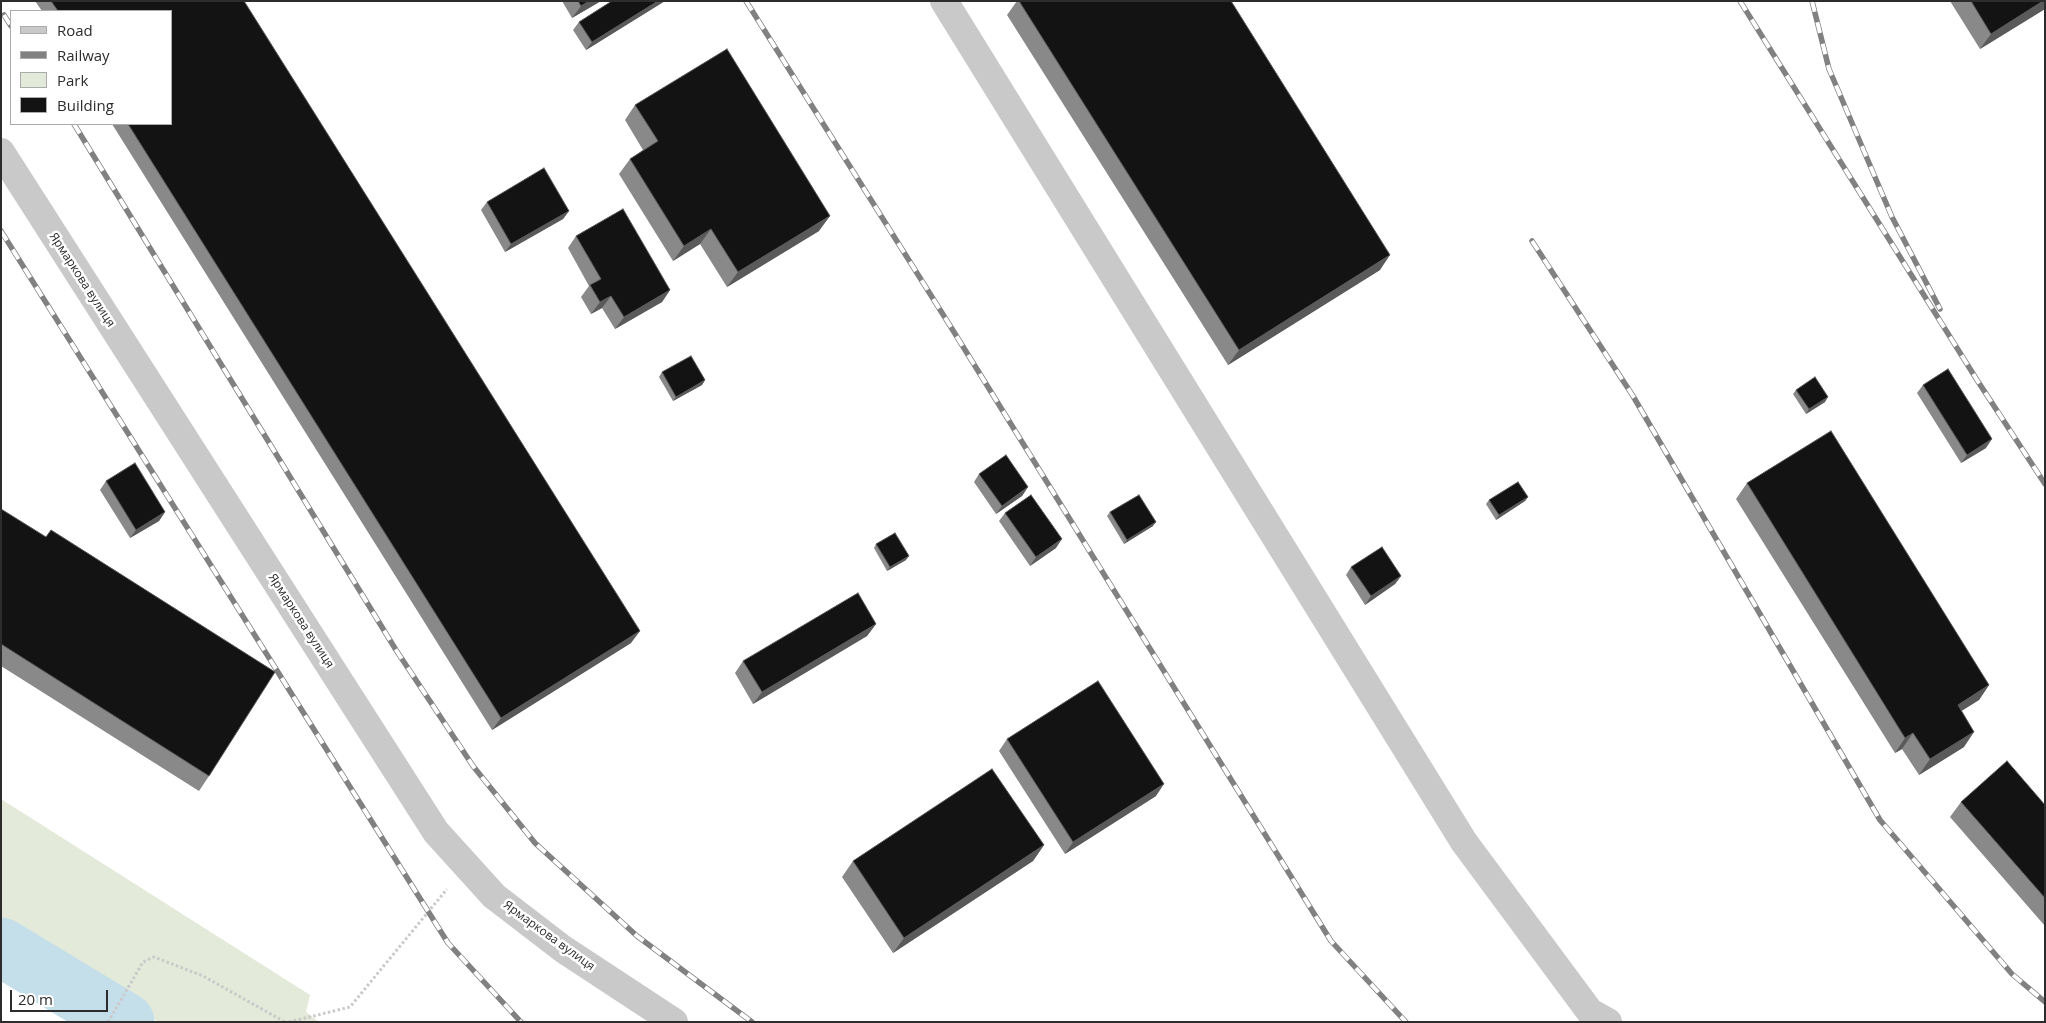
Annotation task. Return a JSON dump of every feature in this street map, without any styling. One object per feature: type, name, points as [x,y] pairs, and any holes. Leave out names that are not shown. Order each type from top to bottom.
[{"type":"street","points":[[944,1],[1464,842],[1590,1012],[1608,1022]]},
{"type":"street","name":"Ярмаркова вулиця","points":[[1,152],[64,254],[436,832],[494,896],[563,949],[674,1022]]},
{"type":"path","points":[[289,1022],[350,1007],[466,865]]},
{"type":"path","points":[[108,1022],[143,962],[154,957],[203,976],[285,1022]]},
{"type":"green space","points":[[1,799],[310,995],[306,1012],[319,1022],[159,1022],[85,976],[1,930]]},
{"type":"building","points":[[51,1],[244,1],[640,631],[501,718],[129,125],[172,125],[172,10],[57,10]]},
{"type":"building","points":[[578,1],[589,1],[581,6]]},
{"type":"building","points":[[612,1],[658,1],[592,42],[579,22]]},
{"type":"building","points":[[1019,1],[1231,1],[1390,255],[1239,350]]},
{"type":"building","points":[[1971,1],[2043,1],[1991,34]]},
{"type":"building","points":[[727,49],[830,216],[738,272],[711,229],[684,246],[630,159],[658,141],[635,105]]},
{"type":"building","points":[[544,168],[569,211],[511,244],[487,202]]},
{"type":"building","points":[[623,209],[670,290],[624,317],[611,296],[600,302],[590,285],[601,279],[576,236]]},
{"type":"building","points":[[691,356],[705,380],[676,397],[662,372]]},
{"type":"building","points":[[1948,369],[1992,439],[1967,455],[1923,385]]},
{"type":"building","points":[[1815,377],[1828,397],[1809,409],[1796,390]]},
{"type":"building","points":[[1831,431],[1989,685],[1958,705],[1974,732],[1930,759],[1913,733],[1905,738],[1747,483]]},
{"type":"building","points":[[1006,455],[1028,487],[1002,506],[979,474]]},
{"type":"building","points":[[135,463],[165,512],[136,530],[106,481]]},
{"type":"building","points":[[1518,482],[1528,497],[1499,515],[1489,500]]},
{"type":"building","points":[[1031,495],[1062,539],[1036,557],[1005,513]]},
{"type":"building","points":[[1139,495],[1156,522],[1127,540],[1110,512]]},
{"type":"building","points":[[1,509],[46,537],[51,530],[275,672],[209,776],[1,644]]},
{"type":"building","points":[[895,533],[909,556],[890,567],[876,544]]},
{"type":"building","points":[[1382,547],[1401,576],[1371,596],[1351,567]]},
{"type":"building","points":[[858,593],[876,624],[762,692],[743,661]]},
{"type":"building","points":[[1098,681],[1164,784],[1073,842],[1007,739]]},
{"type":"building","points":[[2007,761],[2045,805],[2045,898],[1961,802]]},
{"type":"building","points":[[992,769],[1044,845],[904,938],[853,861]]},
{"type":"waterway","points":[[1,947],[125,1022]]},
{"type":"railway","points":[[746,1],[949,324],[1331,941],[1406,1022]]},
{"type":"railway","points":[[1740,1],[1977,380],[2045,484]]},
{"type":"railway","points":[[1812,1],[1829,69],[1892,217],[1940,309]]},
{"type":"railway","points":[[4,15],[10,24]]},
{"type":"railway","points":[[75,125],[396,650],[473,766],[535,843],[637,936],[752,1022]]},
{"type":"railway","points":[[1,231],[448,943],[521,1022]]},
{"type":"railway","points":[[1532,241],[1633,396],[1880,820],[2012,974],[2045,1002]]}]
